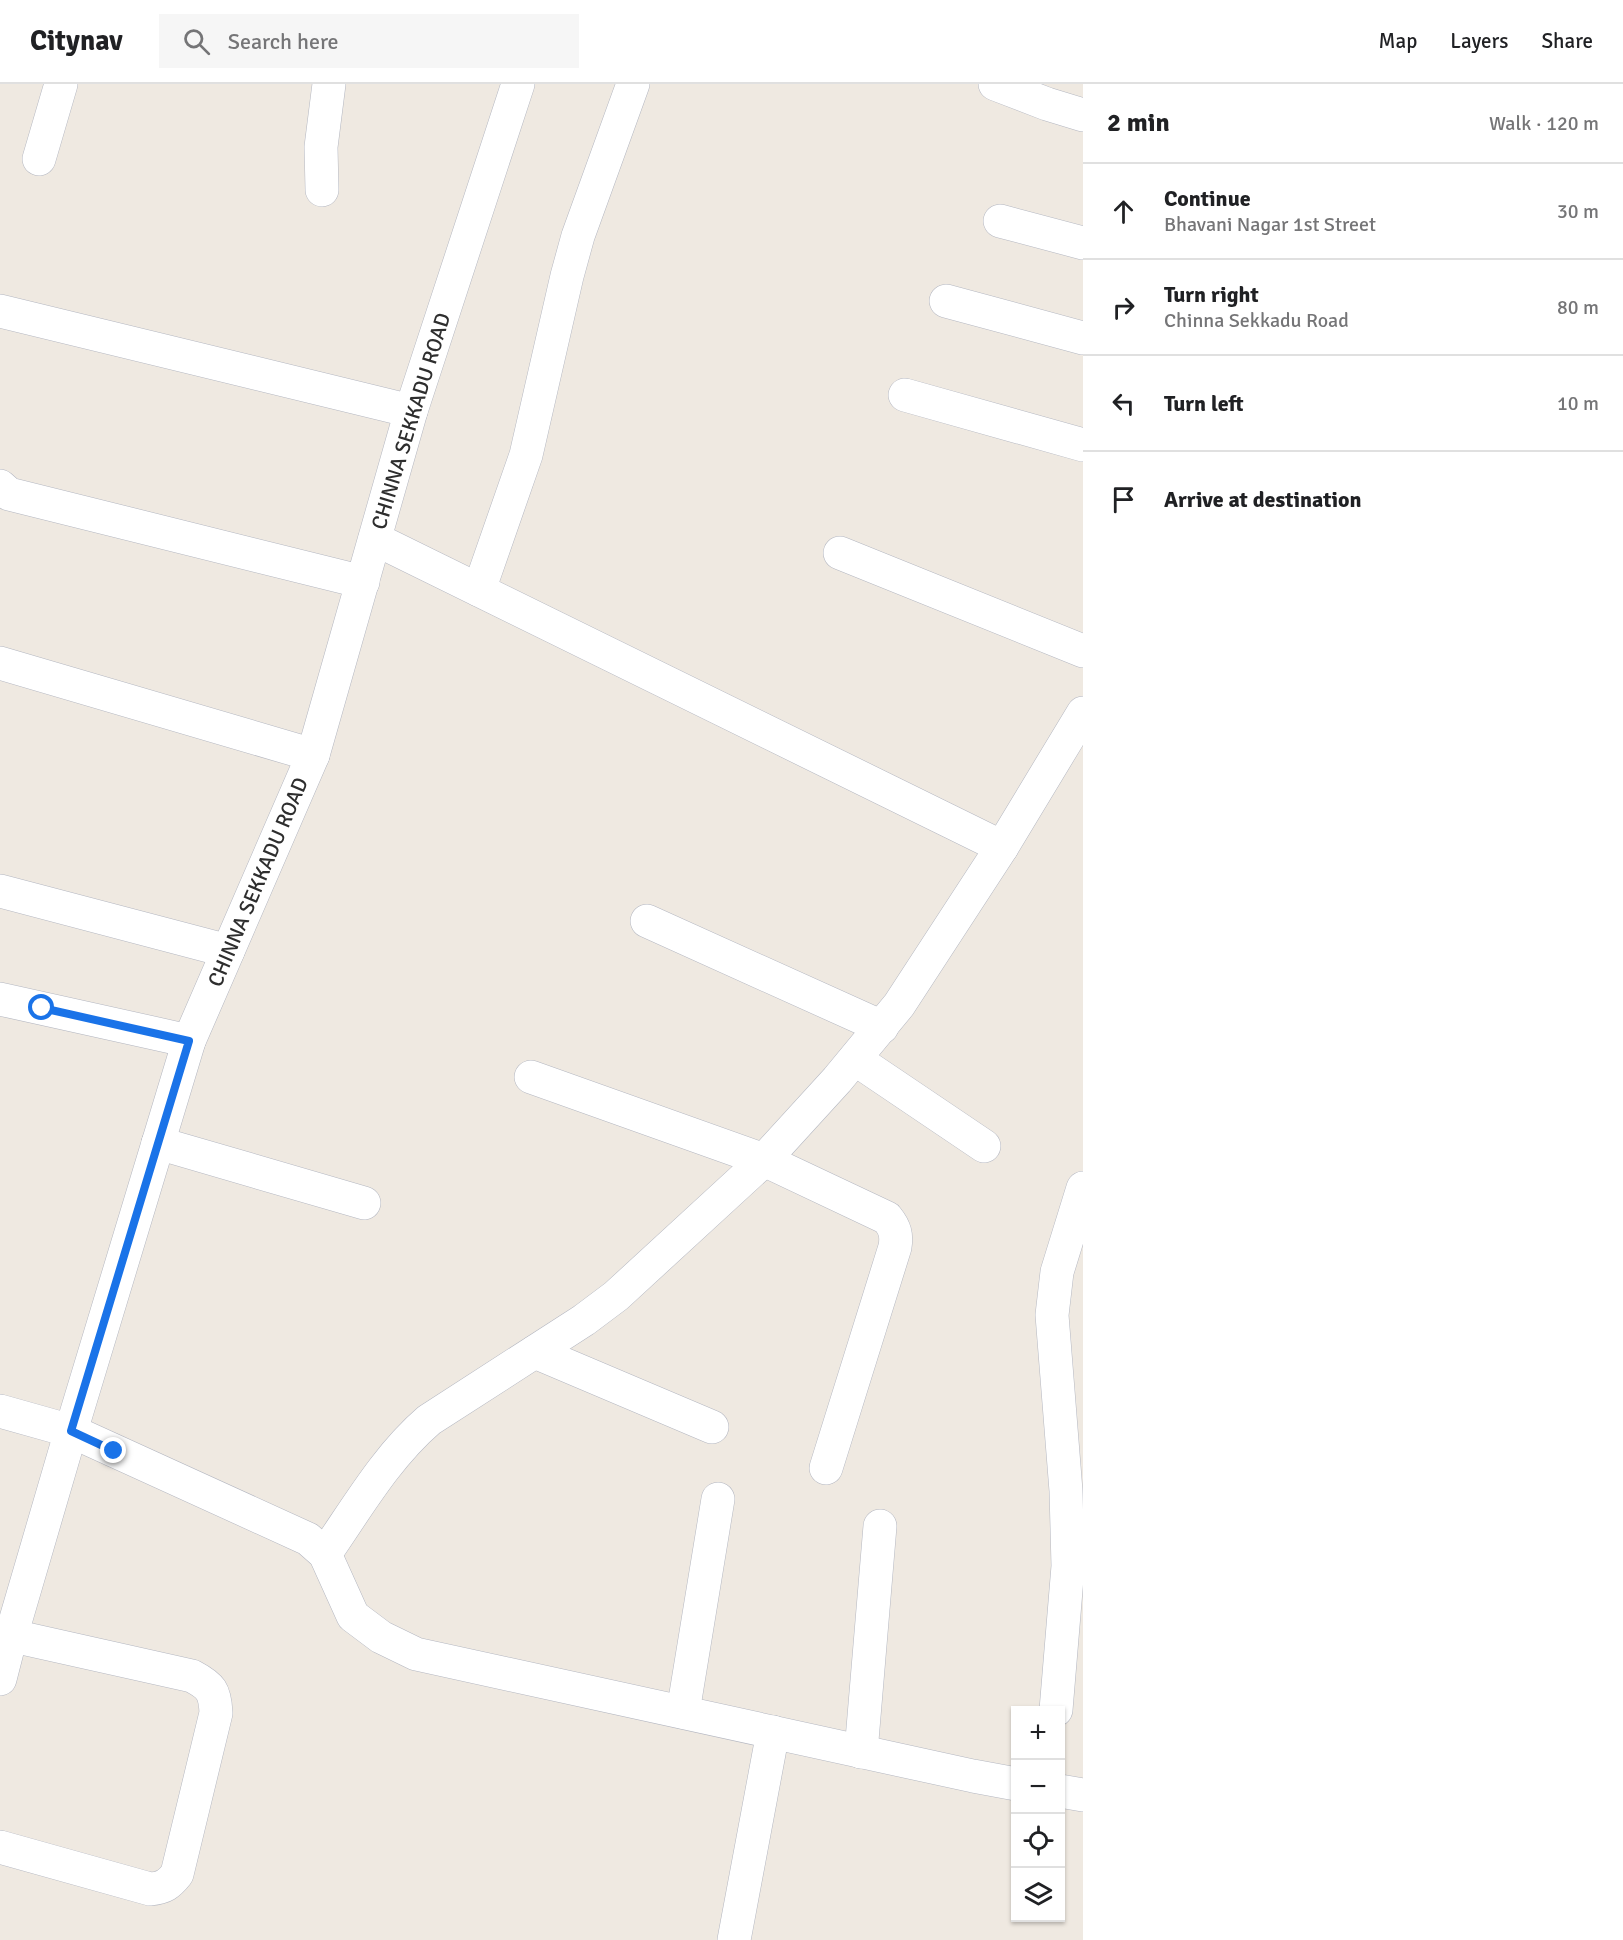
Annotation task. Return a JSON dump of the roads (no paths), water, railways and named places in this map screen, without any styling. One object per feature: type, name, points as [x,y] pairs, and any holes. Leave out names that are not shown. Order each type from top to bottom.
[{"type":"street","points":[[39,159],[61,84]]},
{"type":"street","points":[[322,190],[321,147],[329,84]]},
{"type":"street","points":[[479,590],[526,455],[578,236],[633,84]]},
{"type":"street","points":[[995,84],[1083,115]]},
{"type":"street","name":"CHINNA SEKKADU ROAD","points":[[0,1679],[5,1635],[71,1431],[189,1041],[313,755],[411,411],[514,85]]},
{"type":"street","points":[[1000,221],[1083,243]]},
{"type":"street","points":[[946,301],[1083,338]]},
{"type":"street","points":[[0,311],[411,411]]},
{"type":"street","points":[[905,394],[1083,446]]},
{"type":"street","points":[[0,486],[9,494],[363,582]]},
{"type":"street","points":[[375,539],[1002,847]]},
{"type":"street","points":[[840,553],[1083,651]]},
{"type":"street","points":[[0,663],[313,755]]},
{"type":"street","points":[[325,1554],[388,1462],[409,1437],[429,1420],[584,1320],[616,1296],[764,1160],[855,1059],[899,1005],[1002,847],[1083,712]]},
{"type":"street","points":[[0,891],[228,951]]},
{"type":"street","points":[[647,921],[882,1027]]},
{"type":"street","points":[[0,999],[189,1041]]},
{"type":"street","points":[[855,1059],[984,1146]]},
{"type":"street","points":[[531,1077],[764,1160],[887,1218],[894,1226],[895,1247],[825,1468]]},
{"type":"street","points":[[158,1143],[364,1203]]},
{"type":"street","points":[[1056,1706],[1068,1566],[1066,1491],[1053,1296],[1057,1272],[1083,1188]]},
{"type":"street","points":[[535,1352],[712,1427]]},
{"type":"street","points":[[0,1411],[71,1431],[308,1539],[325,1554],[353,1616],[381,1637],[416,1653],[1011,1783]]},
{"type":"street","points":[[683,1712],[718,1499]]},
{"type":"street","points":[[861,1752],[880,1526]]},
{"type":"street","points":[[0,1847],[150,1889],[162,1888],[170,1883],[177,1874],[216,1713],[215,1696],[206,1683],[192,1676],[5,1635]]},
{"type":"street","points":[[734,1940],[773,1732]]},
{"type":"street","points":[[1065,1792],[1083,1795]]}]
